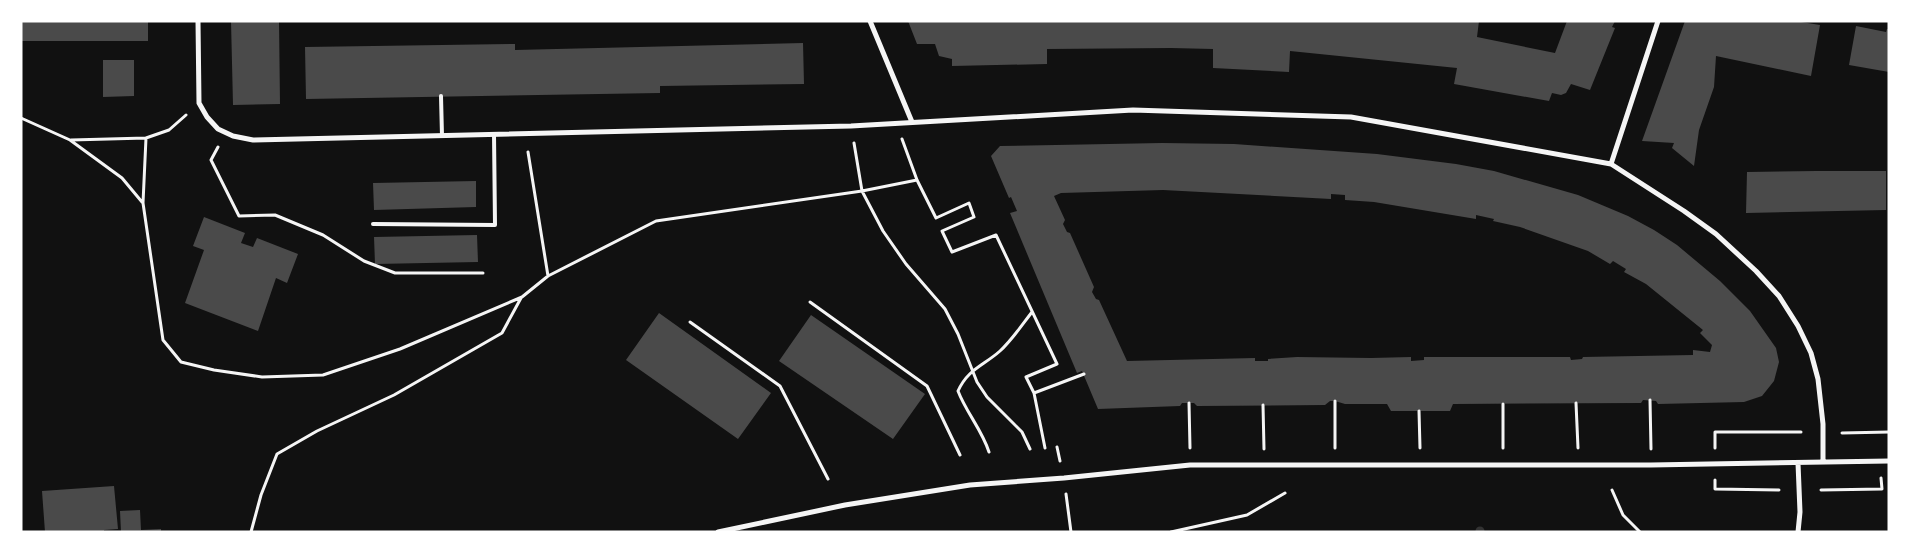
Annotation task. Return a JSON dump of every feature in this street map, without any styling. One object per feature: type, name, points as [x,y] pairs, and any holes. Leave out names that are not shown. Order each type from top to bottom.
[{"type":"street","points":[[198,21],[200,103],[207,117],[218,129],[233,136],[253,140],[851,126],[1133,110],[1351,116],[1611,164],[1716,234],[1756,271],[1779,296],[1798,326],[1811,353],[1816,370],[1823,424],[1823,462]]},
{"type":"street","points":[[870,21],[912,122]]},
{"type":"street","points":[[1611,164],[1658,21]]},
{"type":"street","points":[[718,532],[845,504],[970,486],[1190,465],[1651,465],[1889,461]]},
{"type":"street","points":[[1798,463],[1800,512],[1798,532]]},
{"type":"lane","points":[[441,96],[442,136]]},
{"type":"lane","points":[[373,224],[495,225],[494,134]]},
{"type":"path","points":[[70,140],[146,138],[169,130],[200,103]]},
{"type":"path","points":[[21,118],[70,140],[122,178],[143,203]]},
{"type":"path","points":[[912,122],[901,138],[917,180],[936,218],[968,203],[974,217],[942,231],[952,252],[996,235],[1057,364],[1026,377],[1034,393],[1045,448]]},
{"type":"path","points":[[851,126],[862,191],[883,230],[906,264],[945,309],[958,334],[977,382],[987,397],[1022,432],[1030,449]]},
{"type":"path","points":[[226,133],[210,160],[239,216],[275,215],[323,235],[364,261],[395,273],[483,273]]},
{"type":"path","points":[[146,138],[143,203],[163,340],[181,362],[214,370],[262,377],[323,375],[400,349],[522,297],[548,276],[656,221],[862,191],[917,180]]},
{"type":"path","points":[[529,158],[548,276]]},
{"type":"path","points":[[251,532],[261,494],[277,454],[317,431],[394,395],[502,333],[522,297]]},
{"type":"path","points":[[810,302],[927,386],[960,455]]},
{"type":"path","points":[[989,452],[958,391],[963,380],[972,370],[998,353],[1032,312]]},
{"type":"path","points":[[690,322],[780,386],[828,479]]},
{"type":"path","points":[[1034,393],[1084,374]]},
{"type":"path","points":[[1650,400],[1651,465]]},
{"type":"path","points":[[1335,401],[1336,465]]},
{"type":"path","points":[[1189,403],[1190,465]]},
{"type":"path","points":[[1503,404],[1503,465]]},
{"type":"path","points":[[1576,404],[1579,464]]},
{"type":"path","points":[[1263,405],[1264,464]]},
{"type":"path","points":[[1419,411],[1420,465]]},
{"type":"path","points":[[1715,454],[1715,432],[1801,432]]},
{"type":"path","points":[[1842,433],[1889,432]]},
{"type":"path","points":[[1715,474],[1715,489],[1779,490]]},
{"type":"path","points":[[1066,486],[1070,532]]},
{"type":"path","points":[[1821,490],[1882,489]]},
{"type":"path","points":[[1612,490],[1623,515],[1640,532]]},
{"type":"path","points":[[1171,532],[1247,515],[1285,493]]},
{"type":"building","points":[[21,21],[148,21],[148,41],[21,41]]},
{"type":"building","points":[[231,21],[279,21],[280,104],[233,105]]},
{"type":"building","points":[[908,21],[1479,21],[1477,37],[1555,53],[1567,21],[1615,21],[1612,27],[1615,28],[1590,90],[1571,84],[1566,93],[1561,95],[1552,93],[1549,101],[1454,84],[1457,68],[1290,51],[1289,72],[1213,68],[1213,49],[1171,48],[1047,49],[1047,64],[952,66],[952,59],[939,56],[935,44],[917,44]]},
{"type":"building","points":[[1685,21],[1795,21],[1820,25],[1811,76],[1716,56],[1714,87],[1699,130],[1694,166],[1672,148],[1674,143],[1642,141]]},
{"type":"building","points":[[1856,26],[1886,32],[1889,29],[1889,72],[1849,65]]},
{"type":"building","points":[[803,43],[804,84],[660,86],[660,93],[306,99],[305,47],[515,44],[515,50]]},
{"type":"building","points":[[103,60],[134,60],[134,96],[103,97]]},
{"type":"building","points":[[1162,143],[1234,144],[1377,154],[1494,171],[1578,195],[1628,216],[1654,230],[1677,245],[1720,281],[1750,311],[1776,348],[1779,362],[1774,381],[1762,396],[1744,402],[1658,404],[1656,401],[1643,400],[1641,403],[1453,404],[1450,411],[1391,411],[1387,404],[1345,404],[1335,401],[1330,401],[1325,405],[1197,406],[1194,403],[1182,403],[1180,406],[1098,409],[1082,371],[1077,373],[1010,213],[1017,211],[1011,197],[1009,198],[991,156],[1000,146]],"holes":[[[1163,190],[1331,199],[1331,194],[1345,195],[1345,200],[1374,202],[1476,219],[1476,215],[1520,227],[1588,251],[1610,264],[1613,261],[1626,269],[1624,272],[1646,284],[1703,330],[1700,333],[1712,345],[1710,352],[1693,350],[1693,355],[1583,357],[1582,359],[1571,360],[1570,357],[1424,357],[1424,360],[1411,361],[1411,357],[1297,357],[1268,359],[1268,361],[1255,361],[1255,358],[1127,361],[1099,300],[1096,299],[1092,292],[1094,287],[1070,233],[1067,232],[1063,224],[1065,220],[1054,196],[1061,193]]]},
{"type":"building","points":[[1886,171],[1886,210],[1746,213],[1747,172]]},
{"type":"building","points":[[476,181],[476,207],[374,210],[373,183]]},
{"type":"building","points":[[204,217],[245,233],[241,243],[253,247],[257,238],[298,254],[287,283],[276,278],[258,331],[185,303],[204,250],[193,246]]},
{"type":"building","points":[[477,235],[478,262],[375,264],[374,237]]},
{"type":"building","points":[[659,313],[771,393],[738,439],[626,360]]},
{"type":"building","points":[[811,315],[925,394],[893,439],[779,361]]},
{"type":"building","points":[[114,486],[118,529],[104,530],[104,532],[45,532],[42,491]]},
{"type":"building","points":[[140,510],[141,530],[161,529],[161,532],[121,532],[120,511]]}]
